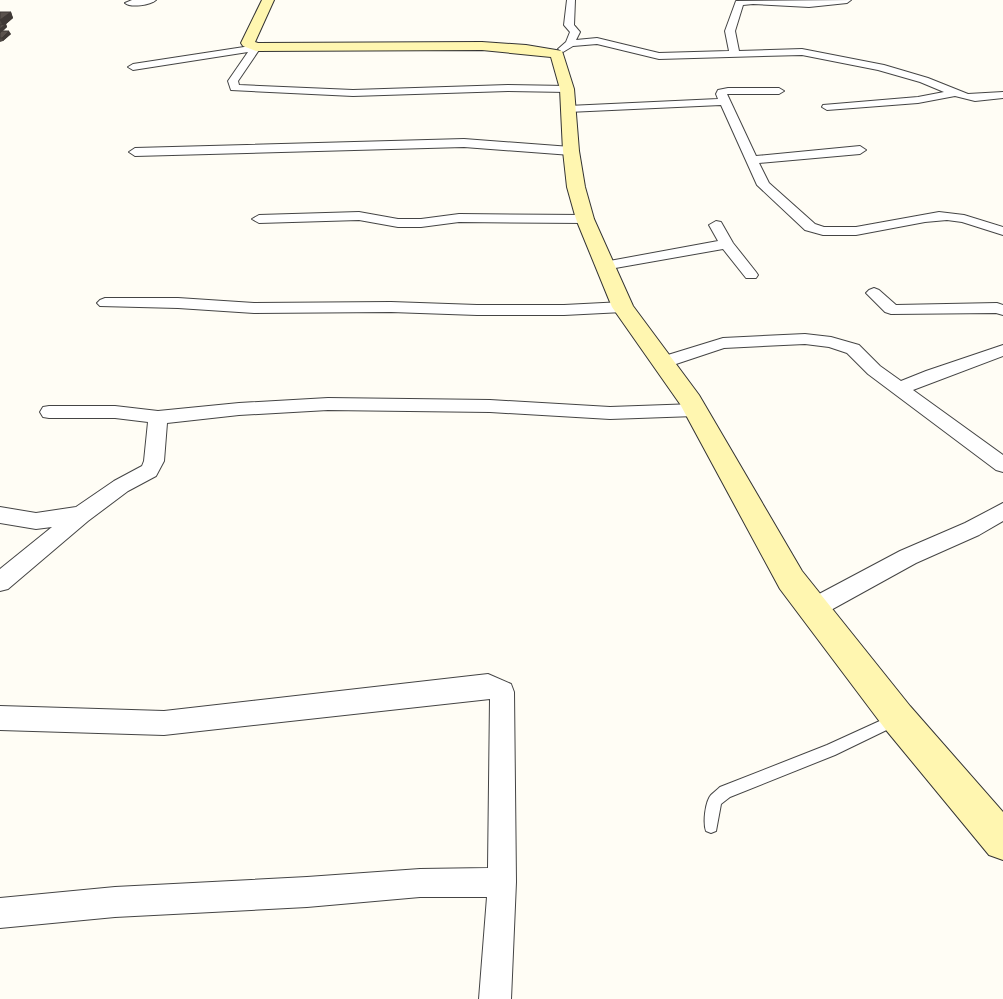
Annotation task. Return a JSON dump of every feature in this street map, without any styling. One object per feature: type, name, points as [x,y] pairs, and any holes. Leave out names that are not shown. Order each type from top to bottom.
[{"type":"street","points":[[129,3],[152,0]]},
{"type":"street","points":[[254,46],[248,43],[268,0]]},
{"type":"street","points":[[571,0],[569,25],[574,32],[564,48],[571,150],[576,187],[585,219],[623,307],[664,362],[695,410],[791,580],[898,718],[1003,841]]},
{"type":"street","points":[[731,54],[734,52],[730,31],[739,3],[753,1],[809,4],[848,0]]},
{"type":"street","points":[[133,67],[247,49],[254,46],[482,46],[526,49],[564,48],[597,41],[659,56],[802,52],[880,66],[974,98],[1003,95]]},
{"type":"street","points":[[254,46],[233,81],[235,88],[353,93],[508,88],[568,99],[723,102]]},
{"type":"street","points":[[880,66],[898,62]]},
{"type":"street","points":[[779,91],[722,92],[723,102],[763,185],[810,227],[839,233],[941,216],[974,221],[1003,231]]},
{"type":"street","points":[[826,107],[918,100],[956,93]]},
{"type":"street","points":[[135,152],[464,143],[571,150]]},
{"type":"street","points":[[750,160],[860,150]]},
{"type":"street","points":[[259,219],[342,215],[398,223],[421,223],[458,218],[585,219]]},
{"type":"street","points":[[716,225],[727,244],[751,275]]},
{"type":"street","points":[[604,266],[727,244]]},
{"type":"street","points":[[874,293],[891,309],[998,308],[1003,310]]},
{"type":"street","points":[[105,303],[178,303],[254,308],[414,307],[477,310],[580,310],[623,307]]},
{"type":"street","points":[[664,362],[723,343],[805,339],[831,342],[853,349],[874,370],[1003,465]]},
{"type":"street","points":[[900,389],[932,375],[1003,350]]},
{"type":"street","points":[[49,412],[115,412],[158,417],[238,409],[328,404],[490,406],[610,413],[695,410]]},
{"type":"street","points":[[0,582],[80,515],[121,486],[149,471],[154,461],[158,417]]},
{"type":"street","points":[[812,609],[901,561],[972,529],[1003,511]]},
{"type":"street","points":[[0,515],[36,521],[80,515]]},
{"type":"street","points":[[0,718],[164,723],[488,686],[502,692],[502,882],[495,999]]},
{"type":"street","points":[[0,913],[115,902],[420,883],[502,882]]},
{"type":"lane","points":[[711,826],[715,801],[725,792],[830,750],[898,718]]},
{"type":"building","points":[[0,12],[11,12],[0,20]]},
{"type":"building","points":[[2,31],[9,31],[0,38],[0,33]]}]
